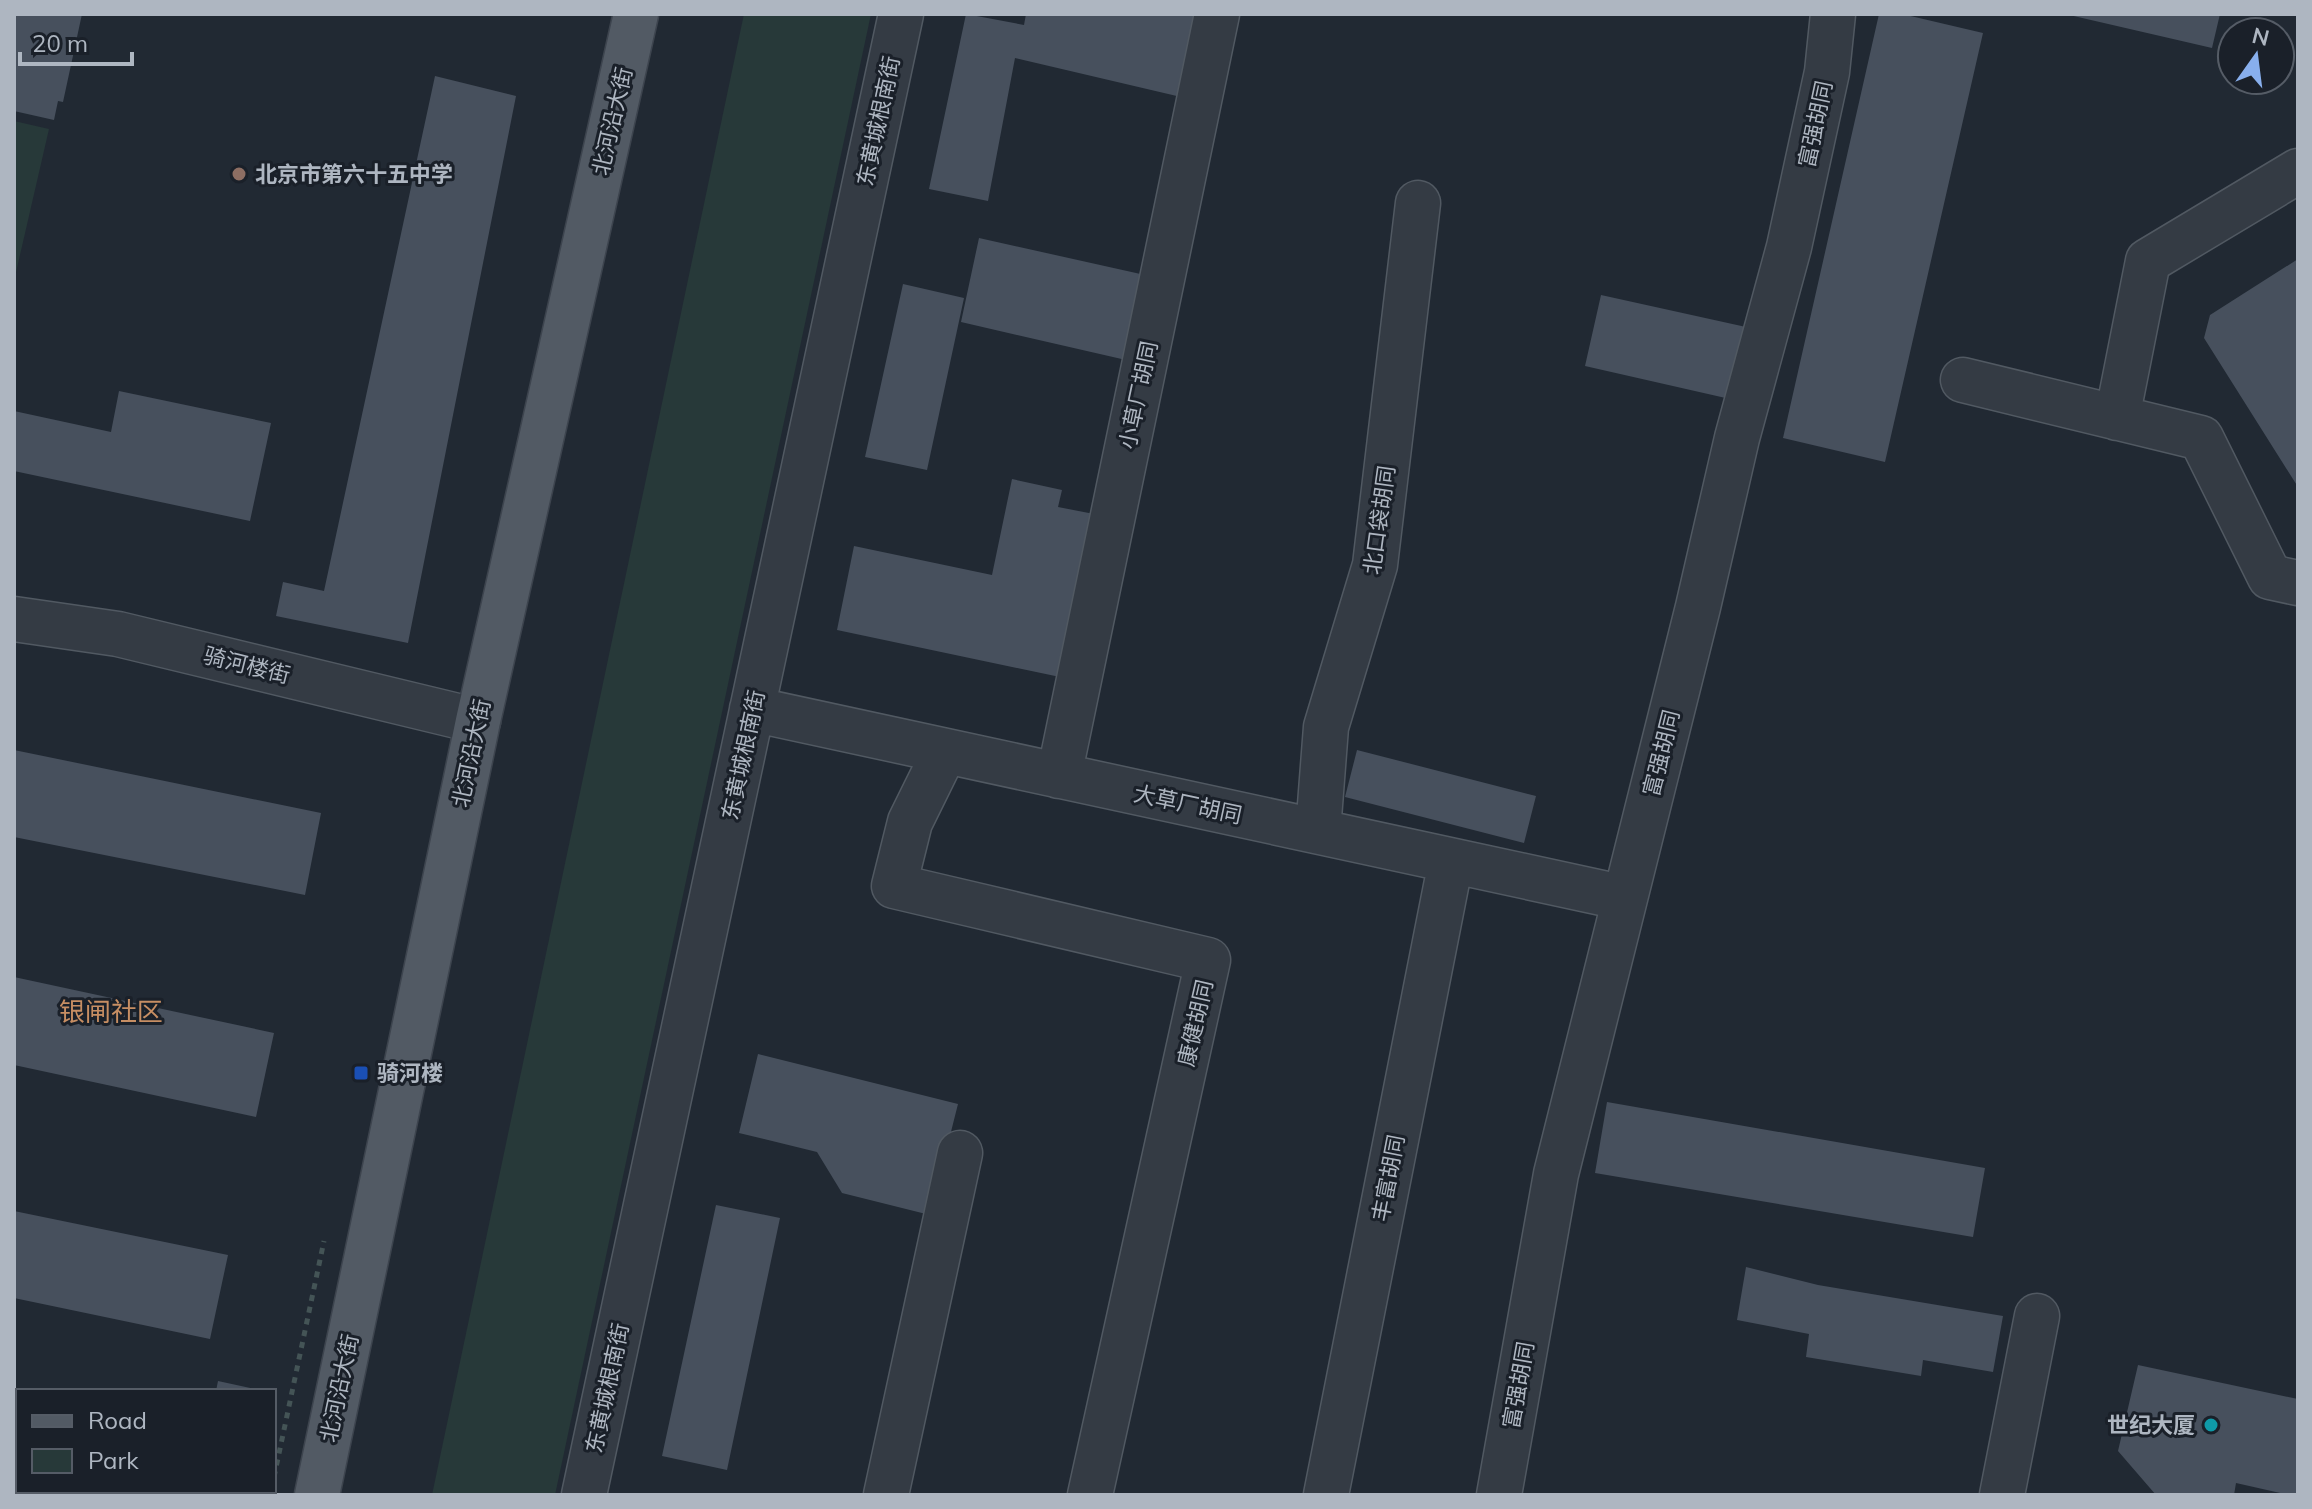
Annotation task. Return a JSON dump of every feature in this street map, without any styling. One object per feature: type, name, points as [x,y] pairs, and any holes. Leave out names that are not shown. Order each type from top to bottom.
[{"type":"main road","name":"北河沿大街","points":[[317,1495],[478,721],[636,14]]},
{"type":"street","name":"东黄城根南街","points":[[584,1495],[901,14]]},
{"type":"street","name":"小草厂胡同","points":[[1059,776],[1217,14]]},
{"type":"street","name":"富强胡同","points":[[1499,1495],[1556,1174],[1698,607],[1737,438],[1789,247],[1827,72],[1833,14]]},
{"type":"street","points":[[2117,418],[2148,261],[2298,171]]},
{"type":"street","name":"北口袋胡同","points":[[1318,831],[1326,727],[1375,565],[1418,203]]},
{"type":"street","points":[[1963,380],[2201,438],[2270,577],[2298,583]]},
{"type":"street","name":"骑河楼街","points":[[14,619],[118,634],[478,721]]},
{"type":"street","name":"大草厂胡同","points":[[752,709],[1625,898]]},
{"type":"street","name":"康健胡同","points":[[945,751],[910,822],[894,886],[1208,960],[1090,1495]]},
{"type":"street","name":"丰富胡同","points":[[1326,1495],[1451,861]]},
{"type":"street","points":[[886,1495],[960,1153]]},
{"type":"street","points":[[2002,1495],[2037,1316]]},
{"type":"green space","points":[[744,14],[871,14],[555,1495],[432,1495]]},
{"type":"green space","points":[[14,121],[49,129],[14,281]]},
{"type":"building","points":[[14,14],[82,14],[63,102],[58,101],[54,120],[14,111]]},
{"type":"building","points":[[966,14],[1024,25],[1026,14],[1196,14],[1181,97],[1015,58],[988,201],[929,189]]},
{"type":"building","points":[[1879,14],[1902,14],[1983,33],[1885,462],[1783,438]]},
{"type":"building","points":[[2065,14],[2220,14],[2216,16],[2212,48]]},
{"type":"building","points":[[435,76],[516,96],[408,643],[276,616],[283,582],[324,591]]},
{"type":"building","points":[[979,238],[1145,275],[1126,360],[961,322]]},
{"type":"building","points":[[2298,259],[2298,487],[2204,338],[2210,315]]},
{"type":"building","points":[[903,284],[964,298],[927,470],[865,457]]},
{"type":"building","points":[[1601,295],[1746,327],[1730,399],[1585,366]]},
{"type":"building","points":[[119,391],[271,423],[250,521],[14,471],[14,411],[111,432]]},
{"type":"building","points":[[1012,479],[1062,490],[1058,507],[1094,514],[1060,677],[837,630],[854,546],[992,575]]},
{"type":"building","points":[[14,750],[321,813],[305,895],[14,837]]},
{"type":"building","points":[[1357,750],[1536,796],[1524,843],[1345,797]]},
{"type":"building","points":[[14,977],[274,1033],[256,1117],[14,1065]]},
{"type":"building","points":[[758,1054],[958,1104],[930,1215],[842,1193],[817,1152],[739,1133]]},
{"type":"building","points":[[1607,1102],[1985,1168],[1973,1237],[1595,1173]]},
{"type":"building","points":[[716,1205],[780,1218],[727,1470],[662,1456]]},
{"type":"building","points":[[14,1211],[228,1255],[210,1339],[14,1298]]},
{"type":"building","points":[[1746,1267],[1818,1285],[2003,1316],[1993,1372],[1923,1360],[1921,1376],[1806,1357],[1809,1334],[1737,1320]]},
{"type":"building","name":"世纪大厦","points":[[2138,1365],[2298,1399],[2298,1495],[2236,1483],[2234,1495],[2156,1495],[2118,1451]]},
{"type":"building","points":[[218,1381],[254,1389],[216,1389]]},
{"type":"building","points":[[14,1424],[16,1424],[16,1486]]},
{"type":"building","points":[[57,1493],[186,1493],[186,1495]]},
{"type":"place","name":"北京市第六十五中学","points":[[239,174]]},
{"type":"place","name":"骑河楼","points":[[361,1073]]},
{"type":"place","name":"世纪大厦","points":[[2211,1425]]},
{"type":"district","name":"银闸社区","points":[[111,1012]]}]
